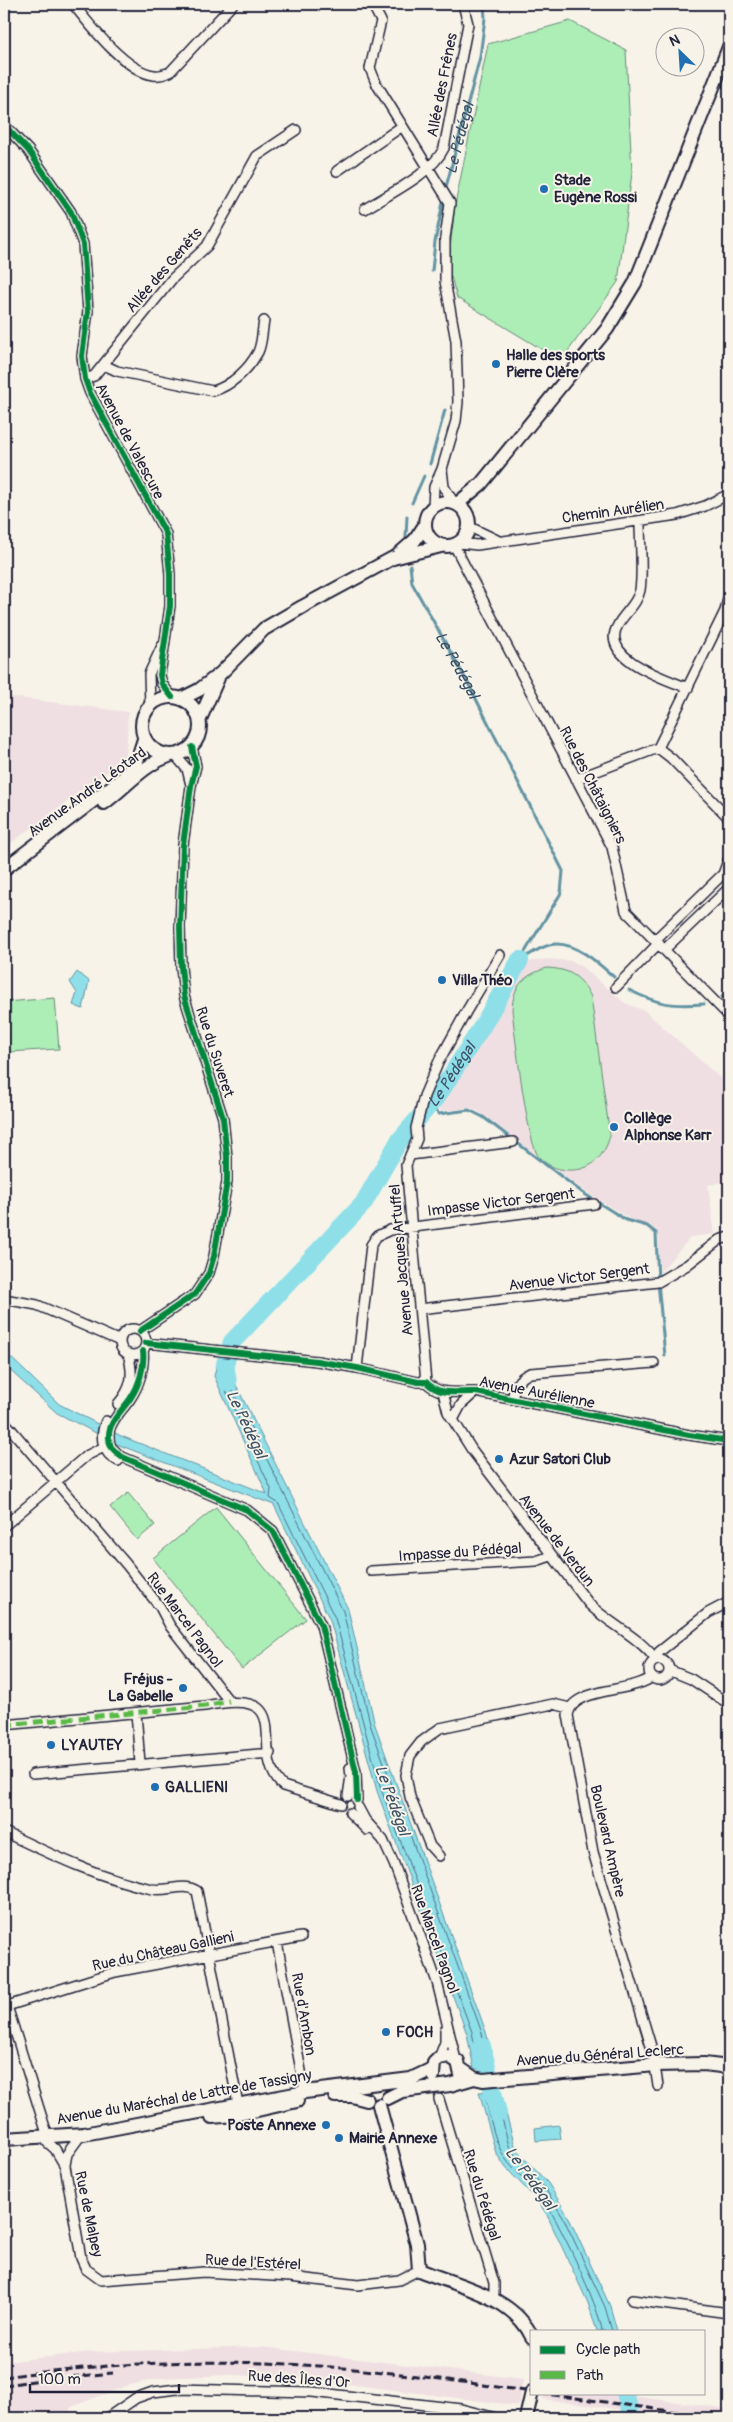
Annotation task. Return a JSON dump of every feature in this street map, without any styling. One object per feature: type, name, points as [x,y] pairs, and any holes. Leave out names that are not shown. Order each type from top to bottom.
[{"type":"main road","points":[[467,514],[481,484],[607,329],[622,307],[634,282],[729,47]]},
{"type":"main road","points":[[455,503],[481,484]]},
{"type":"main road","points":[[221,673],[200,718],[200,734],[192,747],[172,756],[154,751],[144,739],[142,721],[150,705],[156,701],[176,698],[199,690],[221,673],[264,629],[347,581],[393,558],[416,540],[433,507],[446,502],[455,503],[467,514],[470,527],[468,533],[451,545],[393,558]]},
{"type":"main road","points":[[425,525],[430,538],[451,545]]},
{"type":"main road","points":[[176,698],[193,706],[200,718]]},
{"type":"main road","name":"Avenue André Léotard","points":[[4,869],[123,778],[137,761],[144,739]]},
{"type":"main road","name":"Avenue André Léotard","points":[[24,855],[36,851],[123,790],[152,762],[172,756]]},
{"type":"main road","points":[[441,2085],[433,2077],[436,2064],[448,2056],[475,2078]]},
{"type":"main road","name":"Avenue du Maréchal de Lattre de Tassigny","points":[[4,2139],[47,2140],[305,2092],[419,2077],[436,2064]]},
{"type":"main road","points":[[378,2101],[402,2091],[455,2083],[461,2074],[459,2064]]},
{"type":"main road","name":"Avenue du Général Leclerc","points":[[455,2083],[475,2078],[502,2078],[656,2065],[704,2064],[729,2067]]},
{"type":"main road","points":[[378,2101],[387,2089],[376,2084],[366,2091],[378,2101],[417,2244],[419,2270],[491,2299],[512,2310],[530,2335]]},
{"type":"main road","name":"Avenue du Maréchal de Lattre de Tassigny","points":[[4,2143],[78,2139],[198,2118],[235,2115],[301,2100],[344,2095],[378,2101]]},
{"type":"main road","points":[[526,2418],[532,2394]]},
{"type":"main road","points":[[535,2418],[537,2394]]},
{"type":"street","points":[[73,4],[88,23],[124,59],[148,74],[157,76],[170,72],[233,4]]},
{"type":"street","points":[[372,4],[381,21],[370,68],[376,83],[401,126],[429,167],[450,203],[445,238],[444,281],[456,341],[458,402],[456,421],[442,469],[434,487],[433,507]]},
{"type":"street","name":"Allée des Frênes","points":[[365,209],[429,167],[439,158],[444,148],[468,24],[463,4]]},
{"type":"street","name":"Avenue de Valescure","points":[[4,125],[28,150],[71,212],[82,244],[88,311],[83,337],[85,379],[90,393],[166,534],[170,598],[160,675],[162,684],[176,698]]},
{"type":"street","points":[[337,171],[401,126]]},
{"type":"street","name":"Allée des Genêts","points":[[85,379],[94,376],[172,279],[207,246],[257,156],[296,130]]},
{"type":"street","points":[[104,365],[117,371],[213,391],[223,388],[233,381],[250,363],[258,352],[264,321]]},
{"type":"street","points":[[442,469],[444,487],[455,503]]},
{"type":"street","name":"Chemin Aurélien","points":[[451,545],[477,545],[640,522],[677,515],[728,498]]},
{"type":"street","points":[[640,522],[640,591],[634,604],[616,628],[614,639],[619,653],[634,664],[688,688]]},
{"type":"street","points":[[470,527],[497,541]]},
{"type":"street","name":"Rue des Châtaigniers","points":[[451,545],[612,847],[626,911],[729,1016]]},
{"type":"street","points":[[576,779],[658,748],[725,611],[729,595]]},
{"type":"street","name":"Avenue de Valescure","points":[[150,705],[149,674],[165,642]]},
{"type":"street","name":"Rue du Suveret","points":[[140,1331],[180,1306],[196,1294],[202,1286],[214,1256],[227,1182],[227,1157],[223,1118],[184,996],[181,966],[180,926],[184,845],[191,786],[196,766],[192,747]]},
{"type":"street","points":[[658,748],[729,818]]},
{"type":"street","name":"Rue du Suveret","points":[[172,756],[187,769],[191,786]]},
{"type":"street","points":[[616,987],[726,877],[729,858]]},
{"type":"street","points":[[660,944],[729,888]]},
{"type":"street","name":"Avenue Jacques Artuffel","points":[[426,1382],[406,1164],[417,1138],[416,1128],[422,1105],[439,1061],[500,955]]},
{"type":"street","points":[[410,1155],[513,1142]]},
{"type":"street","name":"Impasse Victor Sergent","points":[[357,1368],[371,1245],[377,1236],[390,1230],[594,1204]]},
{"type":"street","name":"Avenue Victor Sergent","points":[[419,1309],[658,1282],[687,1265],[719,1240],[729,1237]]},
{"type":"street","points":[[4,1298],[37,1305],[120,1341]]},
{"type":"street","points":[[118,1408],[130,1400],[137,1385],[144,1360],[144,1347],[145,1336],[140,1331],[127,1330],[120,1341],[121,1349],[128,1354],[136,1355],[144,1347],[250,1354],[357,1368],[418,1382],[426,1382],[433,1389],[443,1392]]},
{"type":"street","points":[[4,1725],[205,1706],[229,1701],[257,1707],[262,1711],[268,1725],[274,1776],[283,1786],[341,1804],[348,1796],[351,1776],[350,1766],[320,1640],[312,1617],[274,1543],[265,1531],[242,1513],[119,1461],[107,1452],[105,1442],[109,1428],[132,1380],[128,1354]]},
{"type":"street","points":[[512,1399],[515,1385],[520,1378],[530,1373],[654,1363]]},
{"type":"street","name":"Avenue Aurélienne","points":[[443,1392],[475,1392],[689,1435],[729,1441]]},
{"type":"street","name":"Avenue de Verdun","points":[[443,1392],[454,1420],[472,1450],[550,1556],[589,1604],[602,1616],[646,1648],[656,1660]]},
{"type":"street","points":[[454,1420],[461,1405],[475,1392]]},
{"type":"street","name":"Rue Marcel Pagnol","points":[[4,1421],[160,1607],[170,1626],[229,1701]]},
{"type":"street","points":[[4,1526],[105,1442]]},
{"type":"street","points":[[105,1442],[120,1456],[247,1510],[273,1531],[321,1625],[356,1772],[358,1804],[350,1813]]},
{"type":"street","name":"Impasse du Pédégal","points":[[371,1571],[536,1561],[550,1556]]},
{"type":"street","points":[[652,1676],[649,1669],[659,1652],[708,1612],[729,1602]]},
{"type":"street","points":[[656,1660],[663,1660],[669,1670],[691,1679],[729,1704]]},
{"type":"street","points":[[439,1856],[430,1846],[410,1797],[406,1775],[410,1756],[421,1742],[440,1728],[553,1704],[570,1708],[577,1700],[584,1697],[638,1684],[652,1676],[663,1679],[669,1670]]},
{"type":"street","name":"Boulevard Ampère","points":[[570,1708],[569,1724],[594,1852],[656,2065],[658,2086]]},
{"type":"street","points":[[136,1713],[140,1763]]},
{"type":"street","points":[[33,1774],[140,1763],[270,1753]]},
{"type":"street","points":[[348,1796],[358,1804]]},
{"type":"street","name":"Rue Marcel Pagnol","points":[[341,1804],[343,1809],[350,1813],[370,1833],[384,1853],[432,1981],[445,2035],[436,2064]]},
{"type":"street","name":"Rue Marcel Pagnol","points":[[358,1804],[365,1820],[383,1840],[394,1864],[438,1982],[459,2064]]},
{"type":"street","points":[[4,1832],[64,1861],[96,1873],[154,1889],[190,1886],[197,1892],[238,2104]]},
{"type":"street","name":"Rue du Château Gallieni","points":[[5,2007],[115,1972],[301,1937]]},
{"type":"street","name":"Rue d'Ambon","points":[[277,1942],[305,2092]]},
{"type":"street","points":[[5,2007],[47,2140]]},
{"type":"street","name":"Rue du Pédégal","points":[[439,2099],[494,2283],[494,2293],[491,2299]]},
{"type":"street","name":"Rue de Malpey","points":[[78,2139],[66,2154],[65,2166],[81,2258],[86,2269]]},
{"type":"street","name":"Rue de Malpey","points":[[47,2140],[65,2166]]},
{"type":"street","name":"Rue de l'Estérel","points":[[86,2269],[101,2280],[204,2272],[290,2277],[358,2284],[398,2280],[419,2270]]},
{"type":"street","points":[[632,2300],[729,2313]]},
{"type":"street","name":"Rue des Îles d'Or","points":[[107,2418],[136,2398],[153,2392],[177,2389],[312,2392],[461,2409],[496,2418]]},
{"type":"shaded area","points":[[4,696],[128,712],[126,759],[4,848]]},
{"type":"shaded area","name":"Collège Alphonse Karr","points":[[546,959],[572,961],[581,966],[625,1003],[645,1011],[729,1086],[729,1181],[708,1185],[715,1234],[691,1237],[660,1272],[658,1234],[653,1228],[630,1219],[586,1192],[476,1110],[470,1108],[441,1111],[439,1108],[528,962]]},
{"type":"shaded area","points":[[261,2347],[523,2379],[519,2406],[300,2378],[230,2375],[161,2378],[126,2386],[71,2407],[68,2418],[4,2418],[4,2362],[91,2352]]},
{"type":"shaded area","points":[[544,2394],[618,2394],[623,2410],[543,2399]]},
{"type":"shaded area","points":[[632,2396],[729,2409],[729,2418],[682,2418],[636,2412]]},
{"type":"green space","name":"Stade Eugène Rossi","points":[[570,21],[626,50],[632,173],[618,282],[561,361],[457,298],[448,266],[455,205],[488,44]]},
{"type":"green space","points":[[547,968],[562,970],[574,975],[583,984],[591,997],[610,1136],[600,1157],[592,1164],[581,1169],[558,1169],[539,1157],[530,1132],[526,1111],[512,1010],[513,1001],[521,982],[532,974]]},
{"type":"green space","points":[[55,998],[59,1049],[9,1052],[5,1002]]},
{"type":"green space","points":[[128,1493],[155,1525],[137,1540],[110,1507]]},
{"type":"green space","points":[[216,1507],[306,1619],[242,1669],[153,1558]]},
{"type":"water","points":[[77,972],[89,981],[83,1009],[73,1005],[77,993],[70,982]]},
{"type":"water","points":[[4,1351],[59,1404],[121,1436],[267,1494],[214,1376],[218,1359],[231,1361],[231,1375],[348,1609],[375,1725],[486,2032],[495,2068],[474,2069],[467,2034],[377,1791],[330,1620],[274,1505],[119,1445],[57,1413],[4,1365]]},
{"type":"water","points":[[500,2091],[514,2143],[521,2155],[548,2183],[568,2216],[610,2306],[617,2330],[597,2330],[588,2303],[547,2215],[537,2200],[506,2168],[496,2153],[479,2092]]},
{"type":"water","points":[[559,2125],[561,2139],[536,2141],[535,2128]]},
{"type":"waterway","name":"Le Pédégal","points":[[445,191],[480,57],[485,18],[484,4]]},
{"type":"waterway","name":"Le Pédégal","points":[[432,271],[435,242],[444,197]]},
{"type":"waterway","name":"Le Pédégal","points":[[430,464],[445,410]]},
{"type":"waterway","name":"Le Pédégal","points":[[412,503],[424,476]]},
{"type":"waterway","name":"Le Pédégal","points":[[406,537],[407,516]]},
{"type":"waterway","name":"Le Pédégal","points":[[410,565],[412,583],[469,685],[563,871],[561,893],[520,960]]},
{"type":"waterway","points":[[521,960],[552,944],[565,945],[573,947],[588,956],[614,977]]},
{"type":"waterway","name":"Le Pédégal","points":[[228,1383],[225,1364],[232,1342],[363,1204],[399,1141],[439,1094],[483,1025],[520,960]]},
{"type":"waterway","points":[[629,990],[657,1002],[683,1005],[704,1004]]},
{"type":"waterway","points":[[722,997],[729,992]]},
{"type":"waterway","points":[[430,1106],[439,1114],[469,1110],[483,1117],[583,1193],[626,1220],[647,1226],[656,1233],[658,1282],[665,1356]]},
{"type":"waterway","name":"Le Pédégal","points":[[482,2046],[498,2113]]},
{"type":"waterway","name":"Le Pédégal","points":[[625,2394],[632,2418]]},
{"type":"railway","points":[[4,2377],[134,2364],[264,2363],[365,2370],[530,2392]]},
{"type":"railway","points":[[71,2377],[113,2373]]},
{"type":"railway","points":[[4,2385],[41,2380]]},
{"type":"railway","points":[[547,2394],[720,2418]]},
{"type":"marked path","points":[[4,1725],[205,1706],[229,1701]]},
{"type":"cycle path","points":[[4,125],[28,150],[71,212],[83,244],[88,311],[82,356],[85,379],[90,393],[166,534],[170,574],[170,606],[160,675],[162,684],[172,697]]},
{"type":"cycle path","points":[[140,1331],[195,1294],[209,1273],[214,1256],[227,1182],[227,1157],[223,1118],[184,996],[181,967],[180,927],[183,845],[191,786],[196,766],[192,747]]},
{"type":"cycle path","points":[[146,1343],[317,1361],[418,1382],[426,1382],[437,1390],[478,1392],[689,1435],[729,1441]]},
{"type":"cycle path","points":[[143,1351],[141,1376],[136,1388],[113,1421],[109,1433],[111,1447],[120,1456],[247,1510],[273,1531],[321,1625],[356,1772],[357,1800]]},
{"type":"place","name":"Stade Eugène Rossi","points":[[544,189]]},
{"type":"place","name":"Halle des sports Pierre Clère","points":[[496,364]]},
{"type":"place","name":"Villa Théo","points":[[442,980]]},
{"type":"place","name":"Collège Alphonse Karr","points":[[614,1127]]},
{"type":"place","name":"Azur Satori Club","points":[[499,1459]]},
{"type":"place","name":"Fréjus - La Gabelle","points":[[183,1688]]},
{"type":"place","name":"LYAUTEY","points":[[51,1745]]},
{"type":"place","name":"GALLIENI","points":[[155,1787]]},
{"type":"place","name":"FOCH","points":[[386,2032]]},
{"type":"place","name":"Poste Annexe","points":[[326,2125]]},
{"type":"place","name":"Mairie Annexe","points":[[339,2138]]}]
